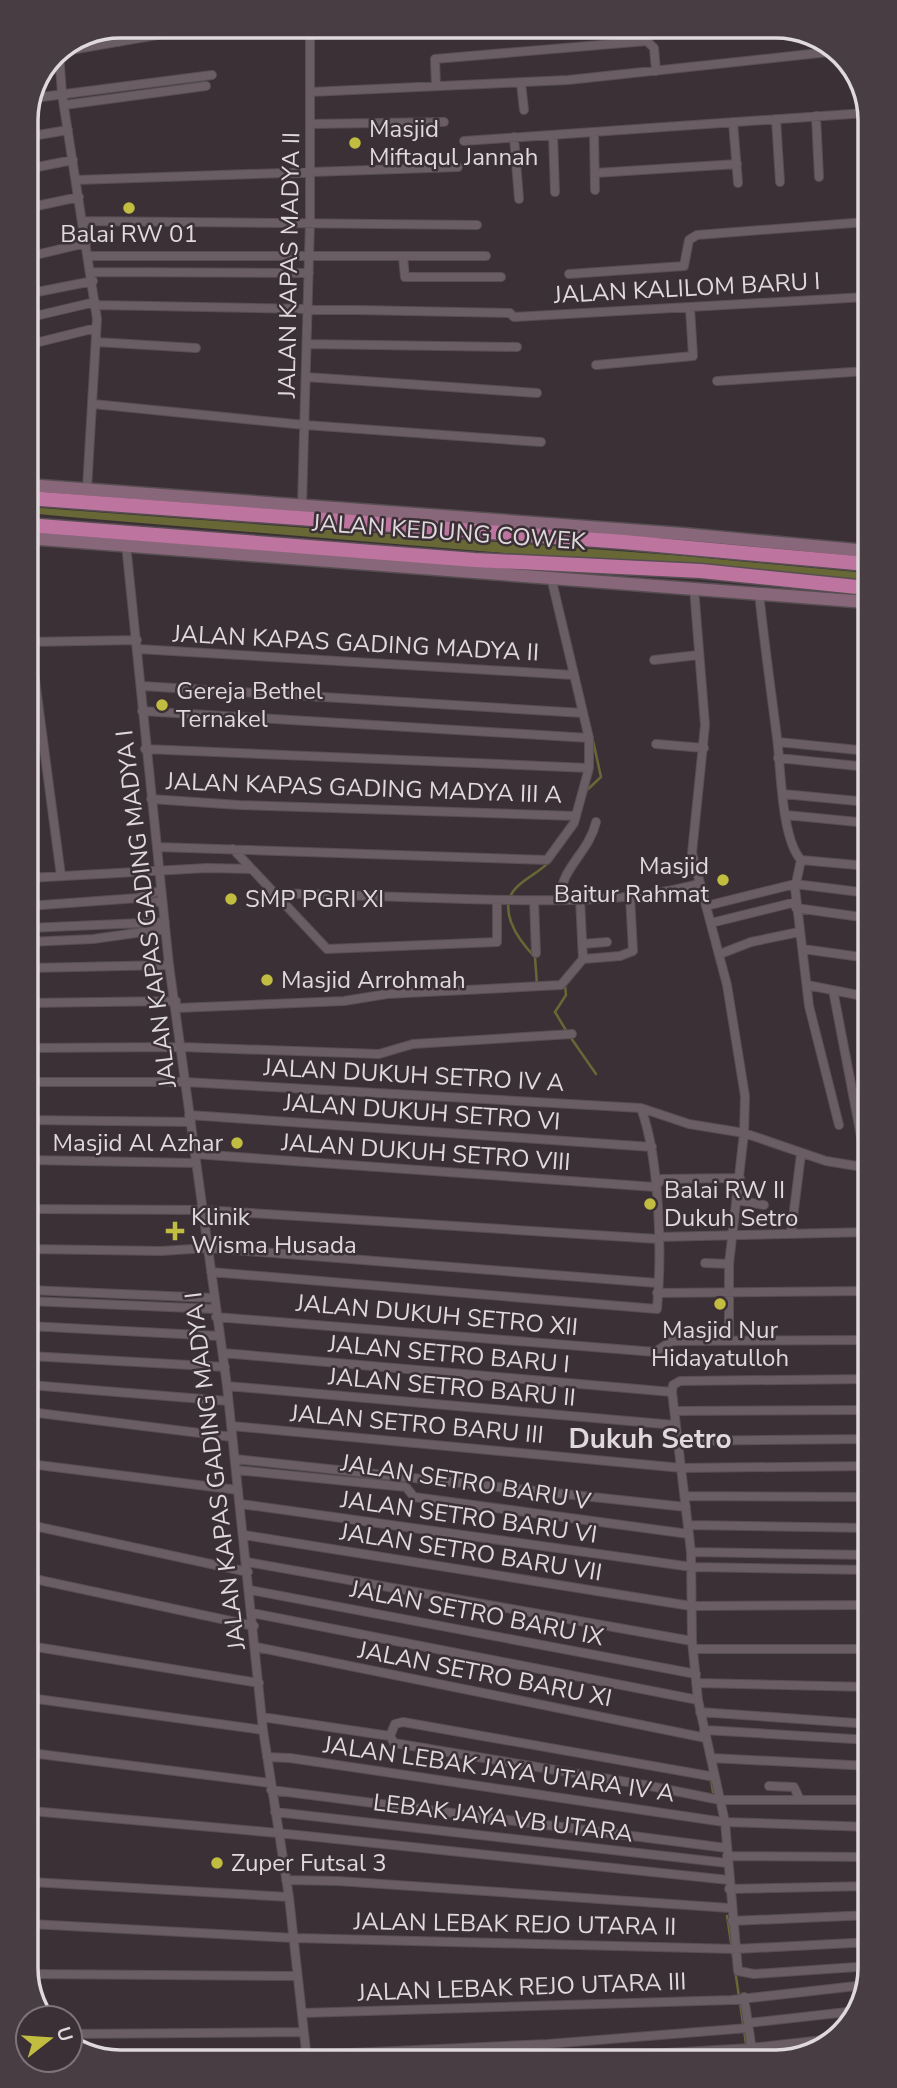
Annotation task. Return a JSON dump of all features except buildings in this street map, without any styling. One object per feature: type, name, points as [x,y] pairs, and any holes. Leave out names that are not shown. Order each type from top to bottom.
[{"type":"highway","name":"JALAN KEDUNG COWEK","points":[[39,499],[486,526],[858,563]]},
{"type":"highway","name":"JALAN KEDUNG COWEK","points":[[39,523],[97,526],[107,530],[475,567],[553,561],[701,570],[858,587]]},
{"type":"main road","name":"JALAN KEDUNG COWEK","points":[[39,486],[302,505],[486,526],[858,550]]},
{"type":"main road","name":"JALAN KEDUNG COWEK","points":[[39,539],[475,567],[556,577],[858,601]]},
{"type":"street","points":[[101,41],[119,42],[143,38]]},
{"type":"street","name":"JALAN KAPAS MADYA II","points":[[302,505],[310,221],[310,38]]},
{"type":"street","points":[[436,86],[435,59],[647,41],[654,48],[656,71]]},
{"type":"street","points":[[310,92],[521,83],[822,53]]},
{"type":"street","points":[[60,66],[62,94],[96,304],[87,489]]},
{"type":"street","points":[[42,97],[212,75]]},
{"type":"street","points":[[159,81],[161,91]]},
{"type":"street","points":[[521,83],[524,110]]},
{"type":"street","points":[[64,105],[206,86]]},
{"type":"street","points":[[464,141],[858,113]]},
{"type":"street","points":[[816,116],[819,177]]},
{"type":"street","points":[[776,119],[780,182]]},
{"type":"street","points":[[310,124],[444,122]]},
{"type":"street","points":[[733,122],[738,183]]},
{"type":"street","points":[[39,135],[68,130]]},
{"type":"street","points":[[594,132],[595,190]]},
{"type":"street","points":[[553,135],[555,192]]},
{"type":"street","points":[[514,137],[519,199]]},
{"type":"street","points":[[39,167],[73,160]]},
{"type":"street","points":[[595,173],[737,164]]},
{"type":"street","points":[[76,180],[458,167]]},
{"type":"street","points":[[39,205],[79,197]]},
{"type":"street","points":[[83,221],[310,221],[477,225]]},
{"type":"street","points":[[569,274],[684,266],[689,240],[697,234],[858,223]]},
{"type":"street","points":[[39,254],[86,243]]},
{"type":"street","points":[[89,256],[486,256]]},
{"type":"street","points":[[403,257],[405,277],[502,276]]},
{"type":"street","points":[[39,291],[92,277],[309,273]]},
{"type":"street","name":"JALAN KALILOM BARU I","points":[[39,316],[96,304],[510,313],[514,317],[858,298]]},
{"type":"street","points":[[596,365],[694,355],[690,308]]},
{"type":"street","points":[[39,342],[96,328]]},
{"type":"street","points":[[96,342],[196,348]]},
{"type":"street","points":[[307,344],[517,347]]},
{"type":"street","points":[[717,381],[858,372]]},
{"type":"street","points":[[306,377],[537,393]]},
{"type":"street","points":[[93,404],[305,425],[541,442]]},
{"type":"street","name":"JALAN KAPAS GADING MADYA I","points":[[126,544],[169,965],[225,1367],[262,1717],[289,1897],[306,2049]]},
{"type":"street","points":[[157,847],[547,860],[561,844],[576,816],[589,768],[589,738],[573,675],[556,577]]},
{"type":"street","points":[[694,588],[705,725],[692,853],[698,884],[720,954],[745,1096],[740,1178],[729,1264],[729,1340],[858,1340]]},
{"type":"street","points":[[758,593],[786,815],[796,852],[801,860],[795,884],[796,905],[809,1006],[839,1125]]},
{"type":"street","name":"JALAN KAPAS GADING MADYA II","points":[[39,642],[137,645],[573,675]]},
{"type":"street","points":[[654,660],[698,655]]},
{"type":"street","points":[[142,686],[583,713]]},
{"type":"street","points":[[142,711],[589,738]]},
{"type":"street","points":[[39,713],[61,876]]},
{"type":"street","points":[[778,742],[858,750]]},
{"type":"street","points":[[656,744],[704,748]]},
{"type":"street","points":[[145,749],[514,768],[589,768]]},
{"type":"street","points":[[778,758],[858,766]]},
{"type":"street","points":[[783,794],[858,801]]},
{"type":"street","name":"JALAN KAPAS GADING MADYA III A","points":[[151,799],[239,805],[576,816]]},
{"type":"street","points":[[786,815],[858,822]]},
{"type":"street","points":[[560,899],[562,880],[590,842],[596,822]]},
{"type":"street","points":[[233,849],[327,949],[497,942],[497,900]]},
{"type":"street","points":[[801,860],[858,865]]},
{"type":"street","points":[[39,877],[84,877],[206,868],[251,869]]},
{"type":"street","points":[[272,893],[534,900],[630,896],[667,892],[698,884]]},
{"type":"street","points":[[706,906],[795,884],[858,892]]},
{"type":"street","points":[[39,905],[138,898],[161,890]]},
{"type":"street","points":[[39,1003],[344,1001],[387,995],[561,985],[583,959],[629,954],[634,951],[630,896]]},
{"type":"street","points":[[138,898],[151,903],[162,901]]},
{"type":"street","points":[[580,899],[583,959]]},
{"type":"street","points":[[534,900],[536,953]]},
{"type":"street","points":[[712,923],[796,905],[858,916]]},
{"type":"street","points":[[39,928],[165,925]]},
{"type":"street","points":[[39,942],[93,939],[165,925]]},
{"type":"street","points":[[720,954],[751,942],[799,932]]},
{"type":"street","points":[[582,943],[607,942]]},
{"type":"street","points":[[803,950],[858,957]]},
{"type":"street","points":[[39,968],[169,965]]},
{"type":"street","points":[[807,985],[858,995]]},
{"type":"street","points":[[833,990],[858,1117]]},
{"type":"street","points":[[38,1048],[181,1047],[385,1053],[413,1045],[572,1034]]},
{"type":"street","name":"JALAN DUKUH SETRO IV A","points":[[38,1082],[185,1082],[641,1108],[689,1124],[744,1133],[801,1154],[858,1166]]},
{"type":"street","points":[[211,1272],[658,1308],[658,1238],[651,1134],[641,1108]]},
{"type":"street","name":"JALAN DUKUH SETRO VI","points":[[38,1120],[190,1119],[652,1147]]},
{"type":"street","points":[[790,1234],[801,1154]]},
{"type":"street","name":"JALAN DUKUH SETRO VIII","points":[[38,1160],[196,1158],[655,1186],[662,1179],[740,1178]]},
{"type":"street","points":[[737,1200],[764,1205]]},
{"type":"street","points":[[38,1209],[203,1210],[658,1238],[858,1232]]},
{"type":"street","points":[[38,1249],[161,1251],[208,1248],[660,1290],[858,1290]]},
{"type":"street","points":[[705,1263],[729,1264]]},
{"type":"street","points":[[38,1290],[214,1298]]},
{"type":"street","name":"JALAN DUKUH SETRO XII","points":[[38,1302],[216,1313],[655,1352],[672,1341],[729,1340]]},
{"type":"street","points":[[38,1326],[219,1336]]},
{"type":"street","name":"JALAN SETRO BARU I","points":[[223,1353],[672,1392]]},
{"type":"street","points":[[38,1356],[225,1367]]},
{"type":"street","points":[[858,1379],[680,1381],[673,1385],[672,1392],[691,1552],[691,1606],[698,1700],[725,1822],[733,1948],[739,1973],[858,1967]]},
{"type":"street","points":[[38,1385],[228,1401]]},
{"type":"street","name":"JALAN SETRO BARU II","points":[[227,1386],[675,1425]]},
{"type":"street","points":[[675,1411],[858,1409]]},
{"type":"street","points":[[38,1413],[232,1437]]},
{"type":"street","name":"JALAN SETRO BARU III","points":[[232,1426],[682,1468],[858,1466]]},
{"type":"street","points":[[677,1441],[858,1439]]},
{"type":"street","points":[[235,1459],[685,1507]]},
{"type":"street","points":[[38,1465],[238,1490]]},
{"type":"street","name":"JALAN SETRO BARU V","points":[[236,1470],[406,1487],[414,1497],[688,1530],[858,1528]]},
{"type":"street","points":[[685,1496],[858,1497]]},
{"type":"street","name":"JALAN SETRO BARU VI","points":[[241,1504],[692,1567],[858,1570]]},
{"type":"street","points":[[38,1527],[248,1572]]},
{"type":"street","name":"JALAN SETRO BARU VII","points":[[244,1535],[691,1606],[858,1605]]},
{"type":"street","points":[[691,1552],[858,1555]]},
{"type":"street","points":[[247,1562],[693,1645],[858,1649]]},
{"type":"street","points":[[38,1580],[254,1626]]},
{"type":"street","name":"JALAN SETRO BARU IX","points":[[250,1590],[696,1679],[858,1687]]},
{"type":"street","points":[[252,1613],[698,1700]]},
{"type":"street","points":[[38,1647],[259,1683]]},
{"type":"street","name":"JALAN SETRO BARU XI","points":[[256,1647],[705,1734],[858,1740]]},
{"type":"street","points":[[38,1699],[264,1730]]},
{"type":"street","points":[[700,1712],[858,1723]]},
{"type":"street","points":[[262,1717],[390,1736]]},
{"type":"street","points":[[390,1736],[396,1724],[403,1722],[715,1777]]},
{"type":"street","points":[[390,1736],[394,1744],[416,1749],[618,1780],[720,1800],[858,1800]]},
{"type":"street","points":[[38,1754],[271,1786],[727,1856],[858,1857]]},
{"type":"street","name":"JALAN LEBAK JAYA UTARA IV A","points":[[267,1757],[290,1758],[725,1822],[858,1827]]},
{"type":"street","points":[[711,1758],[858,1765]]},
{"type":"street","points":[[769,1786],[794,1787],[800,1800]]},
{"type":"street","points":[[38,1812],[278,1833],[729,1885],[858,1886]]},
{"type":"street","name":"LEBAK JAYA VB UTARA","points":[[275,1812],[727,1856]]},
{"type":"street","points":[[286,1880],[338,1881],[730,1908]]},
{"type":"street","points":[[38,1882],[289,1897]]},
{"type":"street","points":[[732,1921],[858,1915]]},
{"type":"street","name":"JALAN LEBAK REJO UTARA II","points":[[38,1924],[294,1938],[733,1948],[858,1943]]},
{"type":"street","points":[[39,1974],[296,1976]]},
{"type":"street","name":"JALAN LEBAK REJO UTARA III","points":[[302,2013],[738,1999],[856,1986]]},
{"type":"street","points":[[738,1999],[748,2048]]},
{"type":"street","points":[[453,2050],[745,2027],[845,2013]]},
{"type":"street","points":[[84,2034],[303,2032]]},
{"type":"street","points":[[716,2050],[813,2041]]},
{"type":"shaded area","points":[[39,508],[685,556],[858,572],[858,582],[39,514]]},
{"type":"waterway","points":[[586,791],[601,777],[592,736]]},
{"type":"waterway","points":[[537,985],[535,957],[522,942],[511,922],[509,903],[512,893],[519,885],[550,861]]},
{"type":"waterway","points":[[565,985],[566,995],[555,1012],[567,1032]]},
{"type":"waterway","points":[[571,1038],[596,1074]]},
{"type":"waterway","points":[[711,1780],[713,1792]]},
{"type":"waterway","points":[[727,1916],[747,2050]]},
{"type":"place","name":"Masjid Miftaqul Jannah","points":[[355,143]]},
{"type":"place","name":"Balai RW 01","points":[[129,208]]},
{"type":"place","name":"Gereja Bethel Ternakel","points":[[162,705]]},
{"type":"place","name":"Masjid Baitur Rahmat","points":[[723,880]]},
{"type":"place","name":"SMP PGRI XI","points":[[231,899]]},
{"type":"place","name":"Masjid Arrohmah","points":[[267,980]]},
{"type":"place","name":"Masjid Al Azhar","points":[[237,1143]]},
{"type":"place","name":"Balai RW II Dukuh Setro","points":[[650,1204]]},
{"type":"place","name":"Klinik Wisma Husada","points":[[175,1231]]},
{"type":"place","name":"Masjid Nur Hidayatulloh","points":[[720,1304]]},
{"type":"place","name":"Zuper Futsal 3","points":[[217,1863]]},
{"type":"district","name":"Dukuh Setro","points":[[650,1438]]}]
